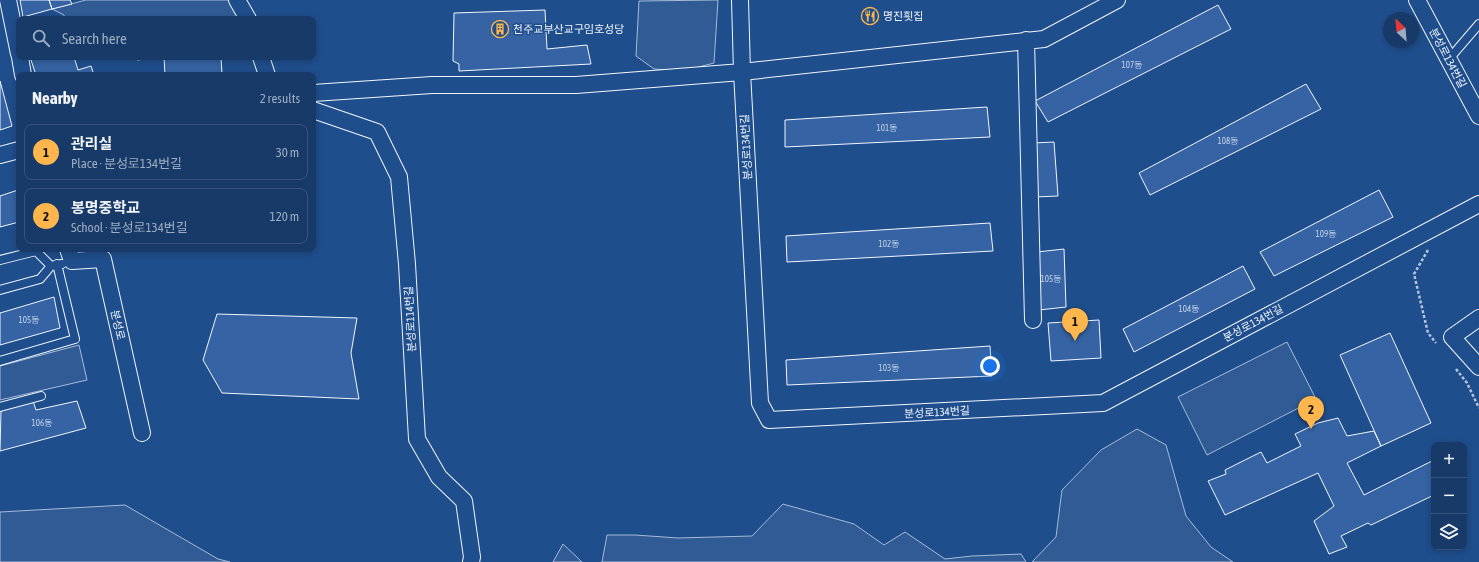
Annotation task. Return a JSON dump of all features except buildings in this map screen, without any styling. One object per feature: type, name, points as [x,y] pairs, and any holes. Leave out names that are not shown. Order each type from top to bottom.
[{"type":"street","points":[[8,0],[16,39]]},
{"type":"street","points":[[237,0],[246,16]]},
{"type":"street","name":"분성로134번길","points":[[740,0],[742,72],[760,403],[769,420],[1103,403],[1479,204]]},
{"type":"street","points":[[316,93],[432,85],[576,85],[742,72],[1044,39],[1117,0]]},
{"type":"street","name":"분성로134번길","points":[[1417,0],[1479,116]]},
{"type":"street","points":[[1026,40],[1034,320]]},
{"type":"street","points":[[20,60],[22,72]]},
{"type":"street","points":[[262,60],[266,72]]},
{"type":"street","name":"분성로114번길","points":[[316,111],[377,132],[399,177],[407,264],[417,439],[439,476],[464,501],[472,557],[471,562]]},
{"type":"street","points":[[0,155],[16,151]]},
{"type":"street","name":"분성로","points":[[62,260],[103,259],[142,433]]},
{"type":"street","points":[[1479,318],[1452,337],[1479,367]]},
{"type":"lane","points":[[1449,59],[1479,24]]},
{"type":"lane","points":[[0,260],[32,252]]},
{"type":"lane","points":[[39,252],[62,260]]},
{"type":"lane","points":[[0,290],[40,279],[62,260]]},
{"type":"lane","points":[[0,360],[75,339],[62,260]]},
{"type":"lane","points":[[0,407],[41,396]]},
{"type":"path","points":[[1431,245],[1414,274],[1428,333],[1438,345]]},
{"type":"path","points":[[1452,364],[1467,383],[1479,408]]},
{"type":"shaded area","points":[[86,0],[240,0],[251,16],[64,16],[52,9]]},
{"type":"shaded area","points":[[718,0],[714,63],[683,71],[654,69],[636,56],[639,1]]},
{"type":"shaded area","points":[[1287,342],[1316,399],[1207,455],[1178,397]]},
{"type":"shaded area","points":[[79,345],[87,380],[0,400],[0,366]]},
{"type":"shaded area","points":[[1137,429],[1166,445],[1186,516],[1211,547],[1233,562],[1032,562],[1056,537],[1062,490],[1101,450]]},
{"type":"shaded area","points":[[783,504],[854,524],[884,545],[905,532],[945,559],[972,556],[1021,554],[1026,562],[602,562],[607,535],[678,538],[752,536]]},
{"type":"shaded area","points":[[125,505],[218,559],[230,562],[0,562],[0,512]]},
{"type":"shaded area","points":[[563,544],[582,562],[553,562]]},
{"type":"place","name":"명진횟집","points":[[870,16]]},
{"type":"place","name":"천주교부산교구임호성당","points":[[500,29]]},
{"type":"place","name":"관리실","points":[[1075,341]]},
{"type":"place","name":"봉명중학교","points":[[1311,429]]}]
